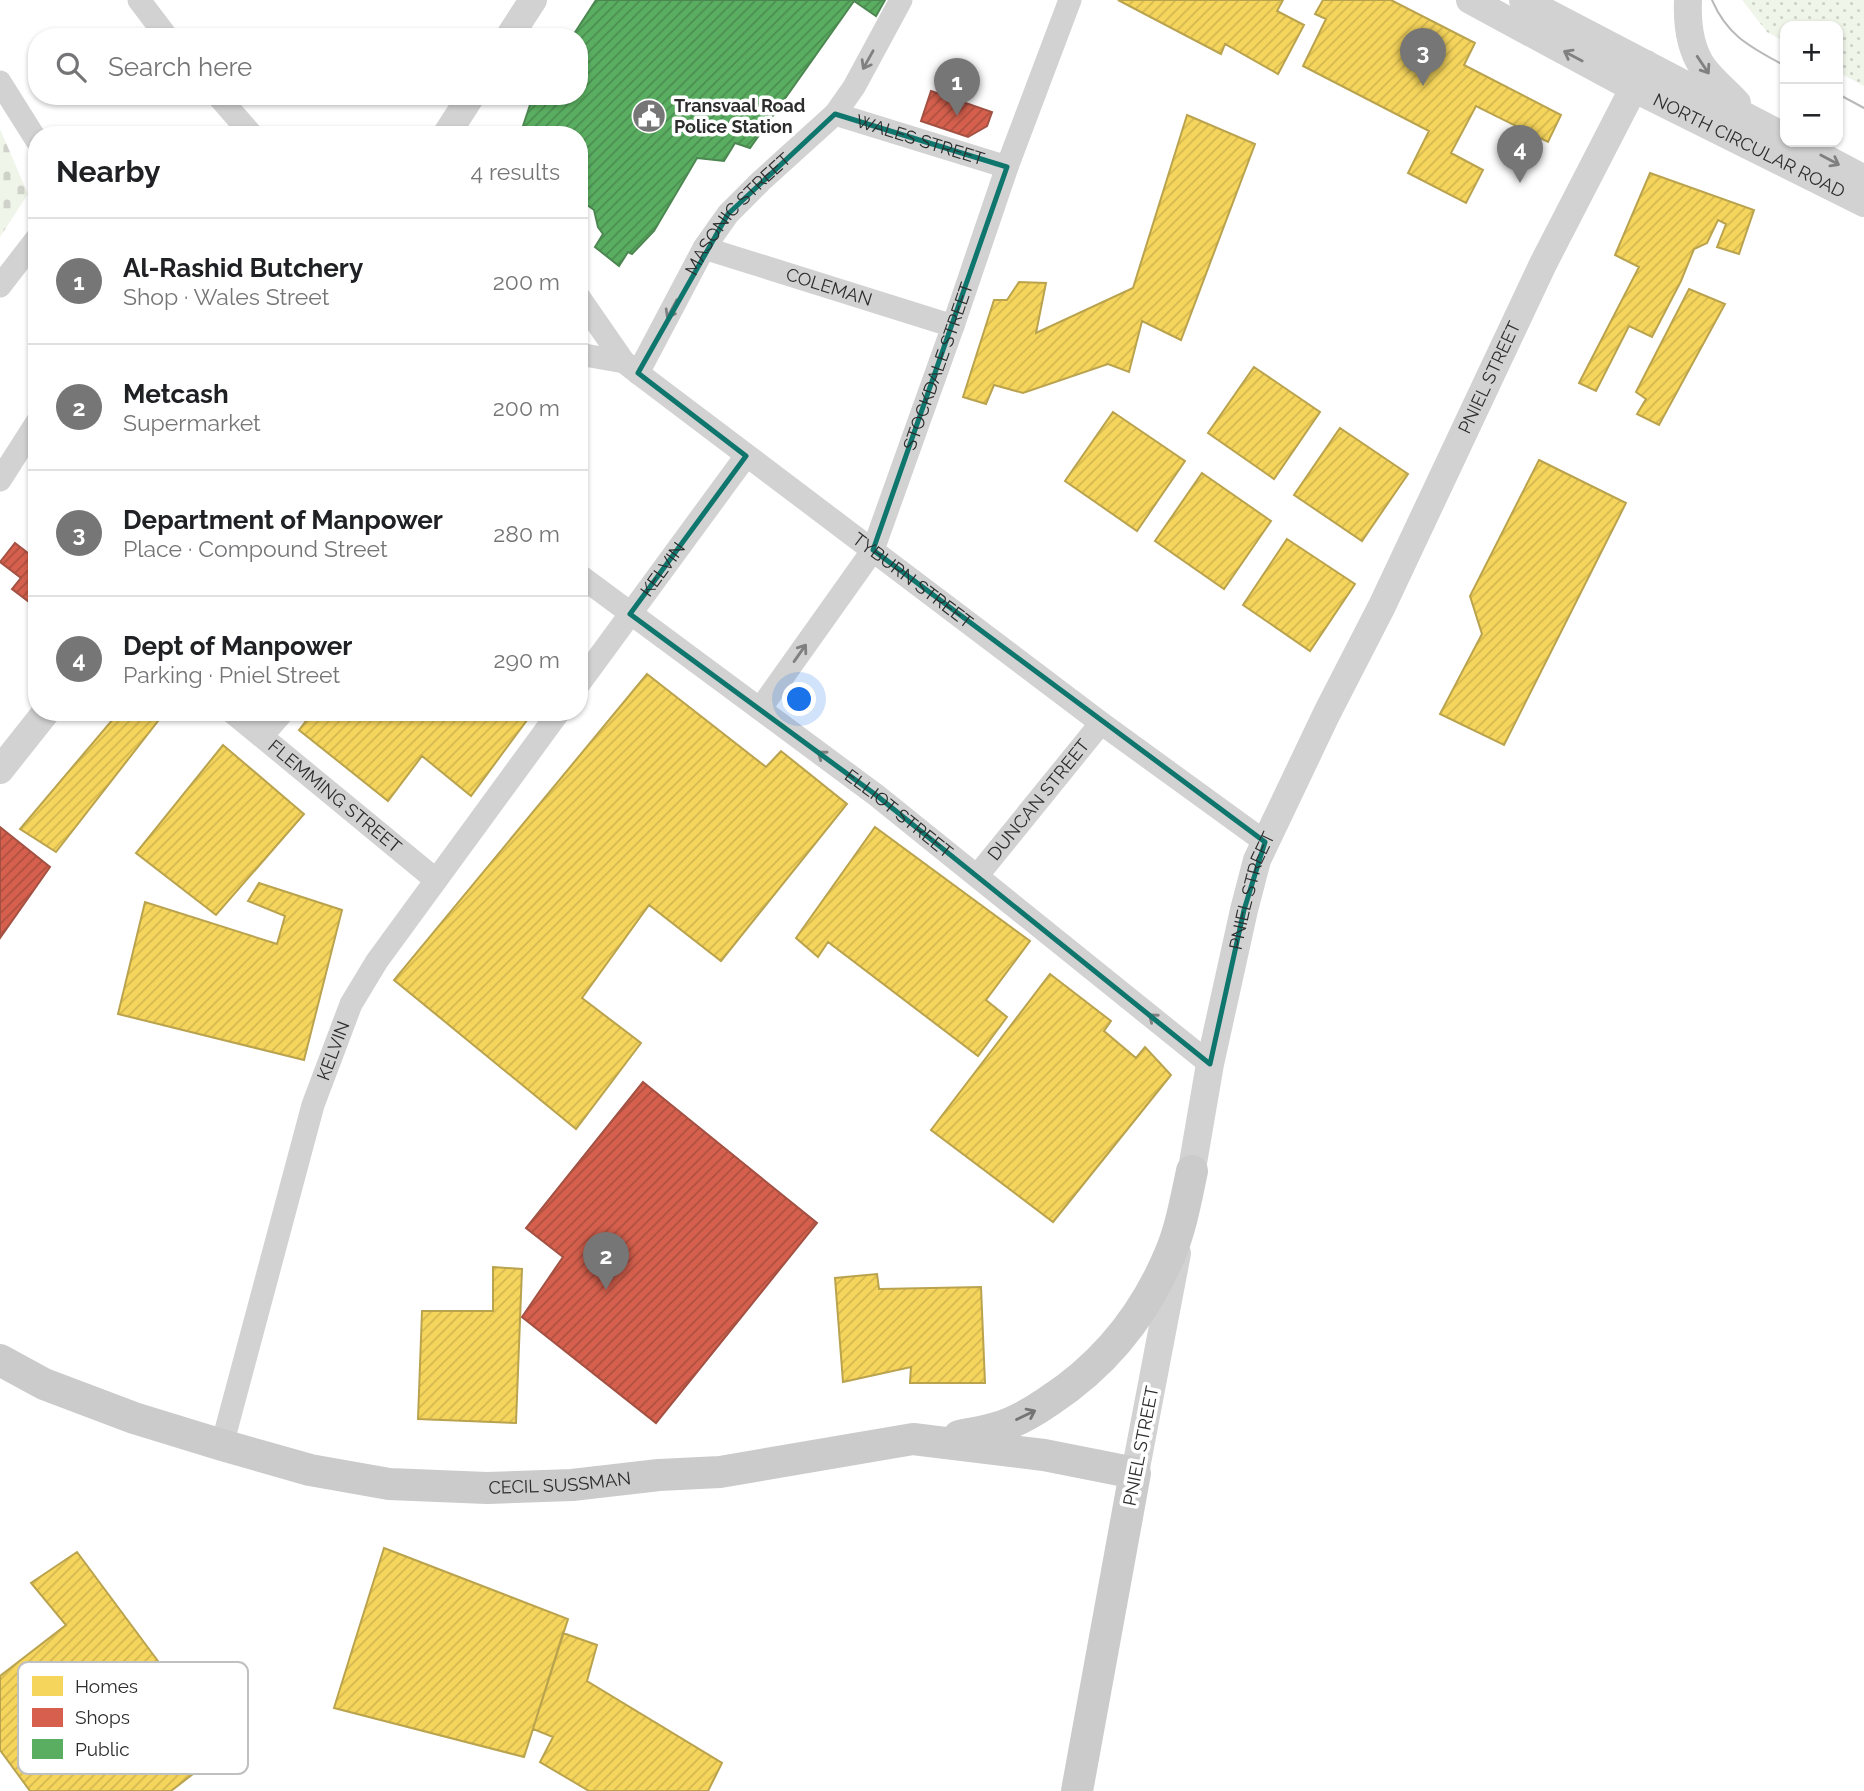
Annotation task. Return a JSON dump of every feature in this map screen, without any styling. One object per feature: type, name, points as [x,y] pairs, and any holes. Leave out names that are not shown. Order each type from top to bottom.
[{"type":"main road","points":[[913,1438],[956,1437],[999,1428],[1054,1398],[1104,1358],[1131,1326],[1154,1290],[1171,1252],[1184,1211],[1192,1171]]},
{"type":"main road","name":"CECIL SUSSMAN","points":[[0,1360],[44,1384],[134,1418],[310,1470],[389,1484],[487,1488],[572,1485],[659,1475],[720,1472],[913,1438],[1044,1455],[1135,1473]]},
{"type":"main road","name":"PNIEL STREET","points":[[1077,1791],[1135,1473]]},
{"type":"street","points":[[139,0],[160,28]]},
{"type":"street","points":[[515,28],[533,0]]},
{"type":"street","name":"MASONIC STREET","points":[[631,367],[728,214],[835,114],[901,0]]},
{"type":"street","name":"STOCKDALE STREET","points":[[760,709],[873,550],[1007,167],[1070,0]]},
{"type":"street","points":[[1470,0],[1640,76]]},
{"type":"street","points":[[1523,0],[1640,76]]},
{"type":"street","points":[[1688,0],[1690,36],[1702,67],[1753,119]]},
{"type":"street","name":"NORTH CIRCULAR ROAD","points":[[1640,76],[1753,119],[1780,134]]},
{"type":"street","name":"NORTH CIRCULAR ROAD","points":[[1640,76],[1864,203]]},
{"type":"street","name":"PNIEL STREET","points":[[1135,1473],[1210,1064],[1252,876],[1265,842],[1382,606],[1543,264],[1640,76]]},
{"type":"street","points":[[0,82],[28,127]]},
{"type":"street","points":[[226,105],[243,126]]},
{"type":"street","points":[[458,126],[467,105]]},
{"type":"street","name":"WALES STREET","points":[[835,114],[1007,167]]},
{"type":"street","name":"NORTH CIRCULAR ROAD","points":[[1804,147],[1864,179]]},
{"type":"street","name":"COLEMAN","points":[[704,248],[953,326]]},
{"type":"street","points":[[0,286],[28,250]]},
{"type":"street","name":"TYBURN STREET","points":[[588,310],[631,367],[1101,723],[1265,842]]},
{"type":"street","points":[[588,356],[631,367]]},
{"type":"street","points":[[0,481],[28,436]]},
{"type":"street","name":"KELVIN","points":[[588,672],[746,456]]},
{"type":"street","name":"ELLIOT STREET","points":[[588,582],[876,795],[1210,1064]]},
{"type":"street","points":[[0,770],[39,721]]},
{"type":"street","name":"FLEMMING STREET","points":[[243,721],[436,880]]},
{"type":"street","points":[[262,736],[275,721]]},
{"type":"street","name":"KELVIN","points":[[222,1445],[313,1105],[351,1004],[377,961],[552,721]]},
{"type":"street","name":"DUNCAN STREET","points":[[977,876],[1101,723]]},
{"type":"highlighted area","points":[[835,114],[1007,167],[873,550],[1265,842],[1244,910],[1210,1064],[876,795],[630,614],[746,456],[638,373],[728,214]]},
{"type":"green space","points":[[1742,0],[1864,0],[1864,86],[1843,75],[1843,21],[1780,21],[1780,39],[1767,32]]},
{"type":"green space","points":[[0,129],[28,194],[0,237]]},
{"type":"building: Homes","points":[[1118,0],[1283,0],[1277,11],[1304,25],[1278,74],[1225,44],[1221,54]]},
{"type":"building: Homes","points":[[1323,0],[1391,0],[1475,43],[1464,65],[1561,115],[1548,142],[1476,106],[1451,153],[1483,170],[1466,203],[1408,173],[1429,131],[1303,66],[1326,19],[1315,14]]},
{"type":"building: Homes","points":[[1187,115],[1255,144],[1181,340],[1142,321],[1129,372],[1108,364],[1023,393],[994,385],[986,404],[963,397],[994,300],[1007,300],[1019,282],[1046,283],[1036,333],[1133,288]]},
{"type":"building: Homes","points":[[1650,173],[1754,210],[1739,254],[1717,247],[1726,224],[1718,220],[1707,243],[1694,249],[1652,337],[1629,326],[1596,391],[1579,383],[1639,267],[1615,255]]},
{"type":"building: Homes","points":[[1689,289],[1725,304],[1659,425],[1637,414],[1646,399],[1636,392]]},
{"type":"building: Homes","points":[[1254,367],[1320,412],[1274,479],[1208,433]]},
{"type":"building: Homes","points":[[1113,412],[1185,461],[1137,531],[1065,481]]},
{"type":"building: Homes","points":[[1340,428],[1408,474],[1362,541],[1294,495]]},
{"type":"building: Homes","points":[[1539,460],[1626,503],[1504,745],[1440,714],[1482,634],[1470,596]]},
{"type":"building: Homes","points":[[1202,473],[1271,521],[1224,589],[1155,541]]},
{"type":"building: Homes","points":[[1287,539],[1355,584],[1310,651],[1243,605]]},
{"type":"building: Homes","points":[[647,674],[766,767],[781,751],[847,804],[721,961],[649,905],[582,998],[641,1043],[576,1129],[394,980]]},
{"type":"building: Homes","points":[[111,721],[158,721],[56,852],[20,829]]},
{"type":"building: Homes","points":[[306,721],[526,721],[471,796],[422,756],[388,801],[299,730]]},
{"type":"building: Homes","points":[[223,745],[304,814],[216,915],[136,853]]},
{"type":"building: Homes","points":[[875,827],[1030,941],[986,1000],[1007,1017],[978,1056],[828,942],[818,957],[796,938]]},
{"type":"building: Homes","points":[[259,883],[342,910],[304,1060],[118,1014],[145,902],[277,944],[285,916],[248,901]]},
{"type":"building: Homes","points":[[1050,974],[1111,1021],[1104,1031],[1136,1058],[1145,1047],[1171,1075],[1053,1222],[931,1130]]},
{"type":"building: Homes","points":[[493,1267],[522,1269],[516,1423],[418,1419],[422,1311],[493,1311]]},
{"type":"building: Homes","points":[[877,1274],[879,1289],[981,1287],[985,1383],[910,1383],[911,1367],[843,1382],[835,1278]]},
{"type":"building: Homes","points":[[384,1548],[568,1619],[524,1757],[334,1708]]},
{"type":"building: Homes","points":[[77,1552],[159,1662],[18,1662],[66,1625],[31,1583]]},
{"type":"building: Homes","points":[[563,1633],[597,1645],[587,1681],[722,1763],[708,1791],[589,1791],[540,1762],[553,1737],[533,1729]]},
{"type":"building: Homes","points":[[18,1662],[18,1774],[193,1774],[171,1791],[30,1791],[0,1750],[0,1676]]},
{"type":"building: Shops","points":[[931,91],[992,112],[987,126],[968,137],[921,121]]},
{"type":"building: Shops","points":[[15,543],[28,553],[28,601],[12,589],[21,578],[0,562]]},
{"type":"building: Shops","points":[[0,827],[50,867],[0,938]]},
{"type":"building: Shops","points":[[643,1082],[817,1223],[656,1423],[522,1317],[563,1257],[526,1228]]},
{"type":"building: Public","name":"Transvaal Road Police Station","points":[[596,0],[885,0],[876,16],[854,1],[750,148],[735,143],[724,161],[697,158],[654,231],[632,254],[628,252],[619,266],[595,247],[603,234],[598,227],[594,210],[588,206],[588,126],[523,126],[530,105],[588,105],[588,28],[578,28]]},
{"type":"tram line","points":[[1712,0],[1718,13],[1733,32],[1751,47],[1780,63]]},
{"type":"tram line","points":[[1843,97],[1864,108]]},
{"type":"place","name":"Department of Manpower","points":[[1423,86]]},
{"type":"place","name":"Transvaal Road Police Station","points":[[649,116]]},
{"type":"place","name":"Al-Rashid Butchery","points":[[957,116]]},
{"type":"place","name":"Dept of Manpower","points":[[1520,183]]},
{"type":"place","name":"Metcash","points":[[606,1290]]}]
